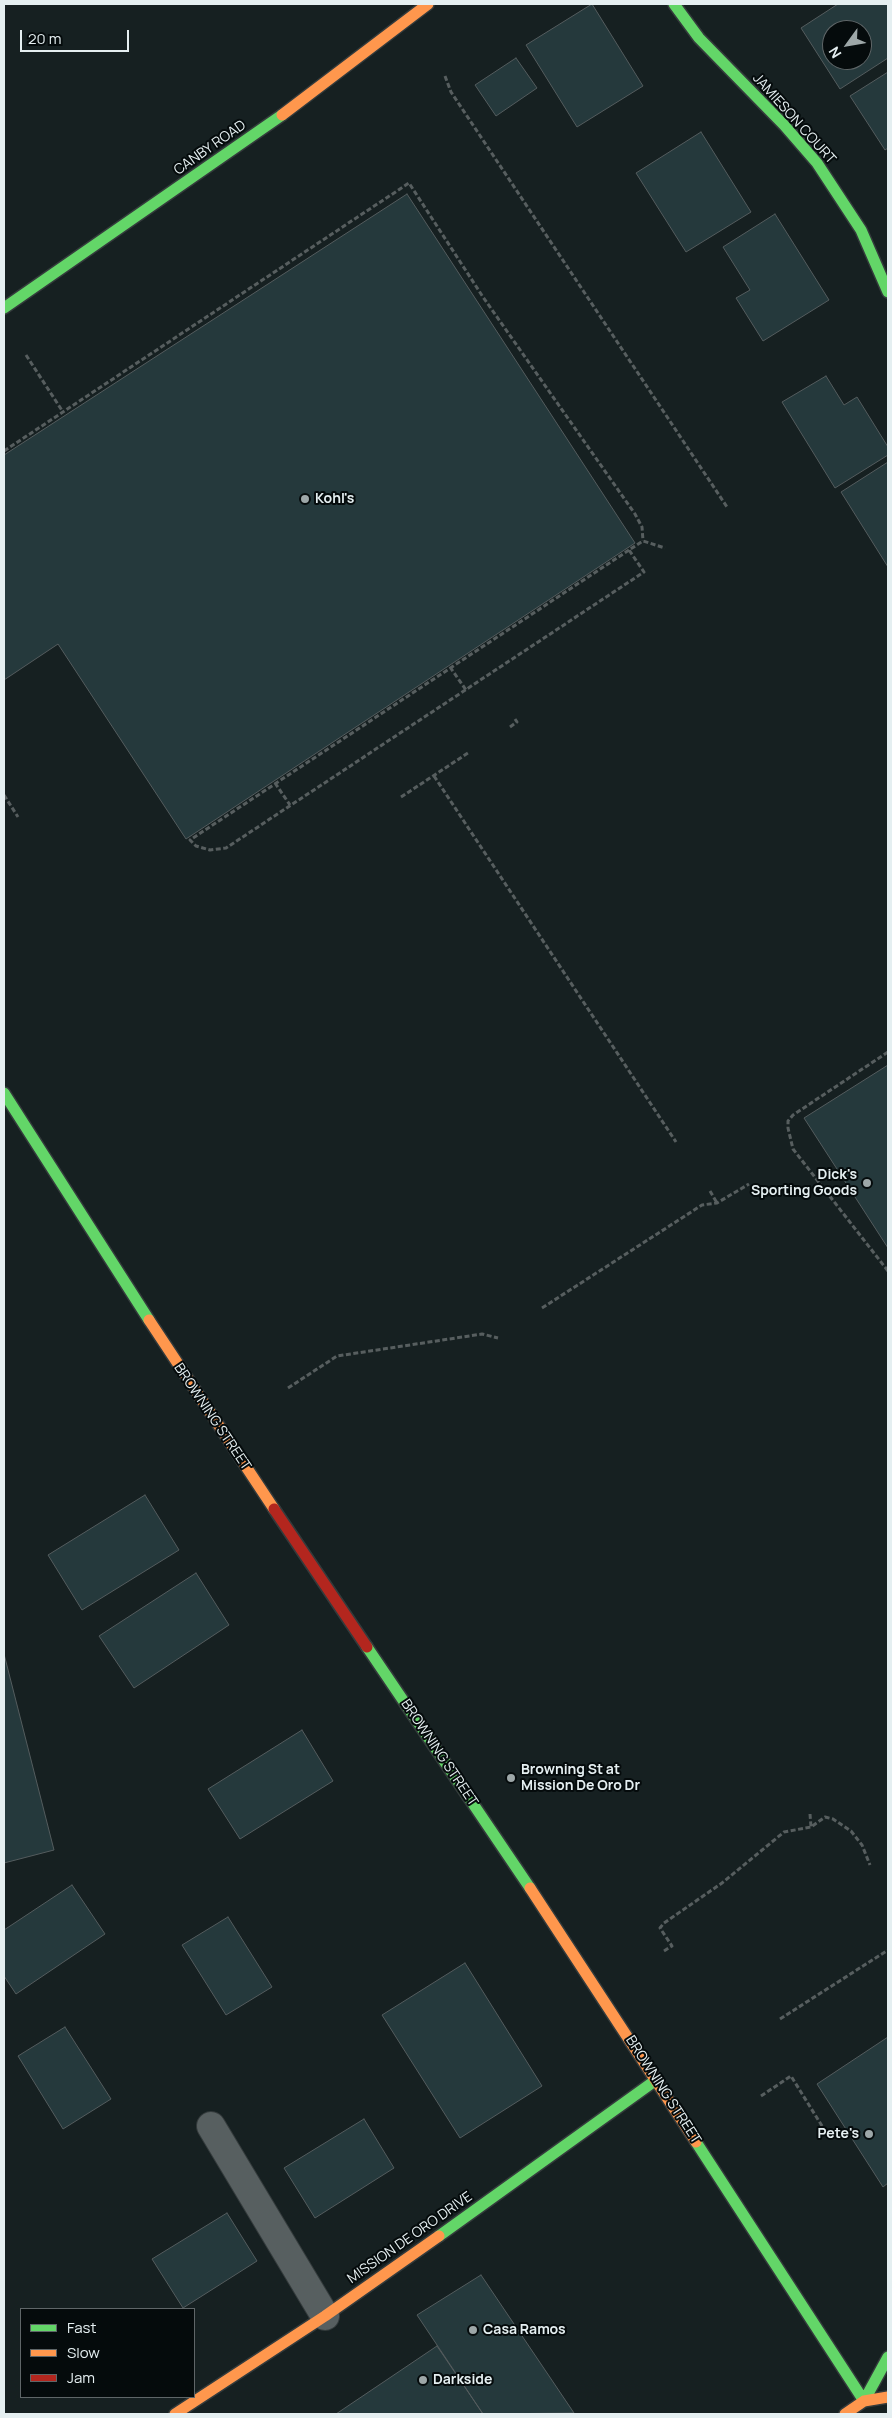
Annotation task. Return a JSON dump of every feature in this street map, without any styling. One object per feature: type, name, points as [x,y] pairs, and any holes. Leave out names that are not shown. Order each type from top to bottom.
[{"type":"street","name":"CANBY ROAD","points":[[4,308],[288,111],[428,4]]},
{"type":"street","name":"JAMIESON COURT","points":[[674,4],[698,38],[784,125],[817,163],[861,230],[888,292]]},
{"type":"street","name":"BROWNING STREET","points":[[4,1093],[188,1381],[551,1919],[867,2407]]},
{"type":"street","name":"MISSION DE ORO DRIVE","points":[[176,2414],[325,2316],[487,2203],[656,2080]]},
{"type":"street","points":[[211,2126],[325,2316]]},
{"type":"street","points":[[867,2407],[888,2356]]},
{"type":"path","points":[[446,76],[451,92],[727,507]]},
{"type":"path","points":[[4,451],[409,183],[483,297],[636,514],[642,527],[643,541]]},
{"type":"path","points":[[26,355],[63,412]]},
{"type":"path","points":[[643,541],[665,548]]},
{"type":"path","points":[[629,550],[644,572],[466,690],[226,848],[210,850],[196,846],[190,840],[450,667],[629,550],[643,541]]},
{"type":"path","points":[[450,667],[466,690]]},
{"type":"path","points":[[510,727],[517,722],[515,719]]},
{"type":"path","points":[[401,797],[468,753]]},
{"type":"path","points":[[434,776],[676,1142]]},
{"type":"path","points":[[275,784],[290,805]]},
{"type":"path","points":[[4,795],[18,817]]},
{"type":"path","points":[[888,1052],[793,1115],[788,1121],[792,1150],[888,1271]]},
{"type":"path","points":[[542,1308],[702,1205],[717,1203],[749,1184]]},
{"type":"path","points":[[710,1192],[717,1203]]},
{"type":"path","points":[[288,1388],[337,1356],[482,1334],[498,1338]]},
{"type":"path","points":[[810,1814],[812,1827]]},
{"type":"path","points":[[664,1951],[672,1946],[660,1928],[664,1922],[722,1883],[784,1832],[812,1827],[825,1817],[841,1823],[858,1840],[870,1865]]},
{"type":"path","points":[[780,2020],[888,1950]]},
{"type":"path","points":[[761,2096],[791,2076],[827,2134],[840,2126]]},
{"type":"building","points":[[592,4],[643,86],[577,127],[526,45]]},
{"type":"building","points":[[838,4],[888,4],[888,58],[872,68],[872,20],[822,20],[822,61],[801,28]]},
{"type":"building","points":[[516,58],[537,88],[496,116],[475,85]]},
{"type":"building","points":[[828,70],[869,70],[840,89]]},
{"type":"building","points":[[888,72],[888,148],[885,150],[850,96]]},
{"type":"building","points":[[701,132],[751,212],[686,252],[636,173]]},
{"type":"building","name":"Kohl's","points":[[407,194],[635,543],[186,839],[58,644],[4,680],[4,455]]},
{"type":"building","points":[[775,214],[829,300],[763,341],[736,298],[750,290],[723,247]]},
{"type":"building","points":[[826,376],[844,405],[857,397],[888,447],[888,455],[835,488],[782,402]]},
{"type":"building","points":[[888,462],[888,567],[841,492]]},
{"type":"building","name":"Dick's Sporting Goods","points":[[888,1065],[888,1248],[804,1118]]},
{"type":"building","points":[[145,1495],[179,1550],[82,1610],[48,1555]]},
{"type":"building","points":[[196,1573],[229,1625],[134,1688],[99,1636]]},
{"type":"building","points":[[4,1654],[54,1850],[4,1863]]},
{"type":"building","points":[[302,1730],[333,1781],[240,1839],[208,1789]]},
{"type":"building","points":[[72,1885],[105,1934],[16,1994],[4,1976],[4,1930]]},
{"type":"building","points":[[228,1917],[272,1987],[226,2015],[182,1945]]},
{"type":"building","points":[[465,1963],[542,2086],[460,2138],[382,2015]]},
{"type":"building","points":[[65,2027],[111,2099],[63,2129],[18,2056]]},
{"type":"building","name":"Pete's","points":[[888,2037],[888,2183],[883,2187],[817,2084]]},
{"type":"building","points":[[364,2119],[394,2168],[315,2218],[284,2168]]},
{"type":"building","points":[[227,2213],[257,2261],[183,2308],[152,2259]]},
{"type":"building","name":"Casa Ramos","points":[[481,2275],[574,2413],[483,2414],[417,2315]]},
{"type":"building","name":"Darkside","points":[[437,2346],[483,2414],[336,2414]]},
{"type":"traffic: fast","points":[[674,4],[699,38],[784,125],[817,163],[861,230],[888,292]]},
{"type":"traffic: fast","points":[[4,308],[282,115]]},
{"type":"traffic: fast","points":[[4,1093],[149,1320]]},
{"type":"traffic: fast","points":[[367,1647],[530,1888]]},
{"type":"traffic: fast","points":[[439,2236],[656,2080]]},
{"type":"traffic: fast","points":[[696,2142],[864,2401]]},
{"type":"traffic: fast","points":[[864,2401],[888,2357]]},
{"type":"traffic: slow","points":[[282,115],[428,4]]},
{"type":"traffic: slow","points":[[149,1320],[274,1509]]},
{"type":"traffic: slow","points":[[530,1888],[696,2142]]},
{"type":"traffic: slow","points":[[175,2414],[325,2316],[439,2236]]},
{"type":"traffic: slow","points":[[845,2414],[864,2401],[888,2397]]},
{"type":"traffic: jam","points":[[274,1509],[367,1647]]},
{"type":"place","name":"Kohl's","points":[[305,499]]},
{"type":"place","name":"Dick's Sporting Goods","points":[[867,1183]]},
{"type":"place","name":"Browning St at Mission De Oro Dr","points":[[511,1778]]},
{"type":"place","name":"Pete's","points":[[869,2134]]},
{"type":"place","name":"Casa Ramos","points":[[473,2330]]},
{"type":"place","name":"Darkside","points":[[423,2380]]}]
